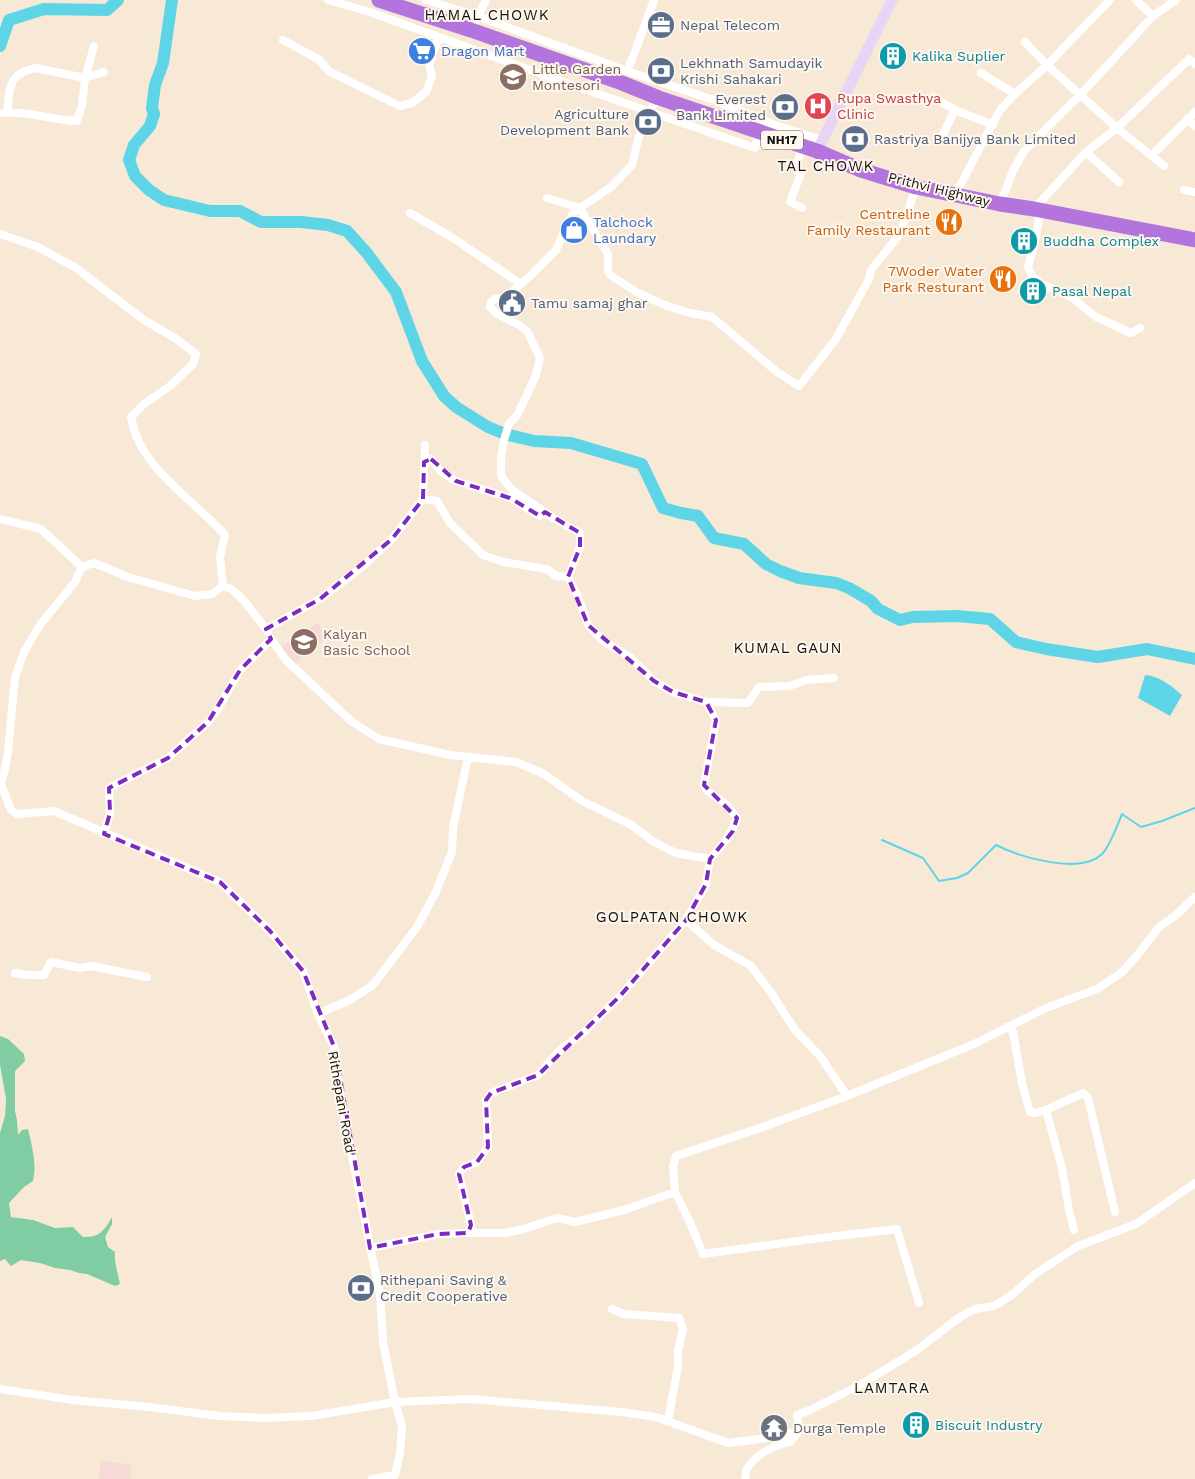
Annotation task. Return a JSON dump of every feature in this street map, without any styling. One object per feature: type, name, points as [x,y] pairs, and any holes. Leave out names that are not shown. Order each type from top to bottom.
[{"type":"highway","name":"Prithvi Highway","points":[[379,0],[760,132],[814,146],[862,170],[916,186],[1000,204],[1195,240]]},
{"type":"main road","points":[[814,146],[892,0]]},
{"type":"street","points":[[328,0],[370,12],[756,148],[760,132]]},
{"type":"street","points":[[426,0],[477,16],[626,71],[717,101],[776,125],[814,146],[796,170],[801,173],[790,202],[802,208]]},
{"type":"street","points":[[470,30],[486,0]]},
{"type":"street","points":[[626,71],[654,0]]},
{"type":"street","points":[[955,195],[1000,110],[1048,65],[1110,0]]},
{"type":"street","points":[[1136,0],[1153,16]]},
{"type":"street","points":[[1000,204],[1013,171],[1024,151],[1081,94],[1153,16],[1176,0]]},
{"type":"street","points":[[282,40],[318,59],[330,72],[400,106],[412,103],[426,92],[432,76],[429,64],[439,37]]},
{"type":"street","points":[[1025,42],[1117,128],[1164,166]]},
{"type":"street","points":[[94,46],[85,78],[82,105],[77,121],[4,112],[10,87],[15,76],[28,70],[36,68],[85,78],[104,72]]},
{"type":"street","points":[[1140,328],[1130,333],[1096,317],[1071,297],[1042,284],[1032,276],[1028,267],[1036,238],[1037,210],[1086,152],[1117,128],[1189,59],[1195,64]]},
{"type":"street","points":[[981,73],[1015,94]]},
{"type":"street","points":[[933,97],[955,110],[992,125]]},
{"type":"street","points":[[568,577],[580,548],[580,533],[553,518],[512,490],[501,476],[501,459],[509,424],[518,414],[536,375],[540,358],[527,331],[519,324],[497,314],[490,307],[490,302],[495,299],[505,298],[530,276],[556,250],[573,213],[611,188],[632,165],[646,115],[659,98]]},
{"type":"street","points":[[938,142],[955,110]]},
{"type":"street","points":[[1152,155],[1195,112]]},
{"type":"street","points":[[1187,119],[1195,126]]},
{"type":"street","points":[[1086,152],[1119,182]]},
{"type":"street","points":[[547,198],[580,208],[608,254],[608,271],[610,275],[638,293],[667,306],[712,317],[777,372],[799,386],[836,339],[871,270],[900,234],[916,186]]},
{"type":"street","points":[[1184,190],[1195,192]]},
{"type":"street","points":[[410,213],[453,238],[521,284]]},
{"type":"street","points":[[0,234],[38,247],[76,268],[144,320],[175,338],[196,354],[193,364],[170,386],[144,404],[130,417],[133,431],[148,456],[166,479],[225,534],[220,557],[223,586]]},
{"type":"street","points":[[266,629],[320,599],[362,566],[392,539],[423,499],[424,445]]},
{"type":"street","points":[[424,462],[431,459],[441,472],[456,481],[510,498],[540,516],[545,512]]},
{"type":"street","points":[[423,499],[437,501],[450,523],[483,555],[503,562],[547,569],[556,576],[568,577]]},
{"type":"street","points":[[0,519],[41,529],[82,567]]},
{"type":"street","points":[[1,782],[8,752],[15,677],[24,652],[40,625],[75,582],[82,567],[94,563],[128,577],[195,596],[212,594],[223,586]]},
{"type":"street","points":[[568,577],[578,596],[588,625],[602,640],[631,658],[654,681],[673,692],[706,702],[748,703],[759,687],[789,686],[807,680],[834,678]]},
{"type":"street","points":[[223,586],[232,589],[245,602],[266,629],[286,660],[351,721],[379,739],[450,755],[516,762],[544,774],[582,800],[630,824],[654,842],[676,853],[710,859]]},
{"type":"street","points":[[104,834],[110,813],[109,788],[168,758],[208,722],[218,709],[240,670],[271,638]]},
{"type":"street","points":[[468,1233],[471,1225],[460,1174],[464,1167],[477,1162],[488,1146],[486,1100],[491,1093],[538,1075],[560,1051],[585,1031],[620,996],[686,920],[706,884],[710,859],[733,831],[737,818],[726,804],[707,791],[704,784],[716,720],[706,702]]},
{"type":"street","points":[[318,1014],[350,1000],[373,984],[417,927],[435,894],[452,852],[453,828],[468,757]]},
{"type":"street","name":"Rithepani Road","points":[[1,782],[11,810],[17,814],[54,812],[220,882],[270,931],[303,971],[318,1014],[335,1049],[340,1096],[380,1295],[383,1342],[395,1402],[402,1426],[396,1477]]},
{"type":"street","points":[[919,1303],[897,1229],[703,1254],[675,1192],[673,1166],[676,1156],[847,1096],[974,1044],[1046,1008],[1097,989],[1121,973],[1159,927],[1175,916],[1195,897]]},
{"type":"street","points":[[686,920],[714,945],[751,966],[795,1030],[820,1056],[847,1096]]},
{"type":"street","points":[[14,973],[44,975],[51,962],[80,968],[91,966],[147,977]]},
{"type":"street","points":[[1007,1027],[1013,1032],[1022,1083],[1030,1112],[1046,1110],[1083,1093],[1088,1098],[1116,1212]]},
{"type":"street","points":[[1046,1110],[1062,1168],[1074,1230]]},
{"type":"street","points":[[745,1479],[747,1469],[759,1456],[780,1444],[790,1442],[799,1431],[797,1416],[860,1385],[916,1350],[960,1317],[975,1309],[994,1306],[1013,1294],[1036,1274],[1078,1246],[1136,1224],[1195,1183]]},
{"type":"street","points":[[370,1248],[438,1234],[506,1233],[557,1218],[575,1222],[624,1210],[675,1192]]},
{"type":"street","points":[[612,1309],[624,1314],[679,1318],[683,1328],[668,1421]]},
{"type":"street","points":[[0,1389],[73,1400],[220,1416],[256,1417],[311,1416],[395,1402],[470,1399],[650,1416],[728,1443],[775,1437],[799,1431]]},
{"type":"street","points":[[372,1479],[396,1477]]},
{"type":"highlighted area","points":[[431,459],[456,481],[510,498],[540,516],[545,512],[580,533],[580,547],[568,577],[588,625],[654,681],[673,692],[706,702],[716,720],[704,785],[737,818],[733,831],[710,859],[706,884],[686,920],[620,996],[538,1075],[491,1093],[486,1100],[488,1147],[477,1162],[464,1167],[459,1174],[471,1225],[468,1233],[438,1234],[370,1248],[335,1049],[303,971],[270,931],[220,882],[104,834],[110,813],[109,788],[168,758],[208,722],[240,670],[271,639],[266,629],[320,599],[392,539],[423,499],[424,462]]},
{"type":"shaded area","name":"Kalyan Basic School","points":[[318,623],[327,638],[293,664],[280,647]]},
{"type":"shaded area","points":[[101,1460],[132,1465],[130,1479],[99,1479]]},
{"type":"green space","points":[[0,1036],[8,1039],[24,1054],[25,1061],[15,1071],[15,1111],[18,1135],[22,1130],[28,1129],[34,1162],[33,1181],[24,1187],[9,1203],[11,1217],[33,1220],[55,1228],[73,1227],[83,1237],[89,1237],[100,1233],[112,1217],[112,1224],[105,1237],[108,1247],[115,1252],[120,1284],[115,1286],[87,1274],[40,1263],[21,1260],[11,1266],[5,1259],[0,1261],[0,1133],[5,1116],[6,1099],[0,1065]]},
{"type":"water","points":[[1145,675],[1160,679],[1182,695],[1170,716],[1138,698]]},
{"type":"waterway","points":[[0,46],[9,20],[44,9],[107,10],[118,0]]},
{"type":"waterway","points":[[172,0],[163,63],[155,85],[152,108],[154,114],[150,126],[134,145],[129,160],[135,176],[149,190],[164,200],[210,211],[240,211],[261,222],[301,222],[328,225],[347,231],[366,252],[396,292],[422,361],[444,396],[456,407],[488,427],[505,434],[534,441],[571,443],[642,464],[663,508],[698,516],[714,538],[744,544],[766,564],[780,571],[799,578],[836,583],[849,588],[871,601],[878,609],[900,620],[913,617],[957,616],[990,619],[1016,642],[1046,649],[1098,657],[1147,649],[1195,659]]},
{"type":"waterway","points":[[882,840],[923,858],[939,881],[957,878],[968,873],[996,845],[1020,855],[1050,862],[1066,864],[1093,860],[1106,849],[1122,814],[1141,827],[1195,808]]},
{"type":"place","name":"Nepal Telecom","points":[[661,25]]},
{"type":"place","name":"Dragon Mart","points":[[422,51]]},
{"type":"place","name":"Kalika Suplier","points":[[893,56]]},
{"type":"place","name":"Lekhnath Samudayik Krishi Sahakari","points":[[661,71]]},
{"type":"place","name":"Little Garden Montesori","points":[[513,77]]},
{"type":"place","name":"Rupa Swasthya Clinic","points":[[818,106]]},
{"type":"place","name":"Everest Bank Limited","points":[[785,107]]},
{"type":"place","name":"Agriculture Development Bank","points":[[648,122]]},
{"type":"place","name":"Rastriya Banijya Bank Limited","points":[[855,139]]},
{"type":"place","name":"Centreline Family Restaurant","points":[[949,222]]},
{"type":"place","name":"Talchock Laundary","points":[[574,230]]},
{"type":"place","name":"Buddha Complex","points":[[1024,241]]},
{"type":"place","name":"7Woder Water Park Resturant","points":[[1003,279]]},
{"type":"place","name":"Pasal Nepal","points":[[1033,291]]},
{"type":"place","name":"Tamu samaj ghar","points":[[512,303]]},
{"type":"place","name":"Kalyan Basic School","points":[[304,642]]},
{"type":"place","name":"Rithepani Saving & Credit Cooperative","points":[[361,1288]]},
{"type":"place","name":"Biscuit Industry","points":[[916,1425]]},
{"type":"place","name":"Durga Temple","points":[[774,1428]]},
{"type":"district","name":"HAMAL CHOWK","points":[[487,15]]},
{"type":"district","name":"TAL CHOWK","points":[[826,166]]},
{"type":"district","name":"KUMAL GAUN","points":[[788,648]]},
{"type":"district","name":"GOLPATAN CHOWK","points":[[672,917]]},
{"type":"district","name":"LAMTARA","points":[[892,1388]]}]
